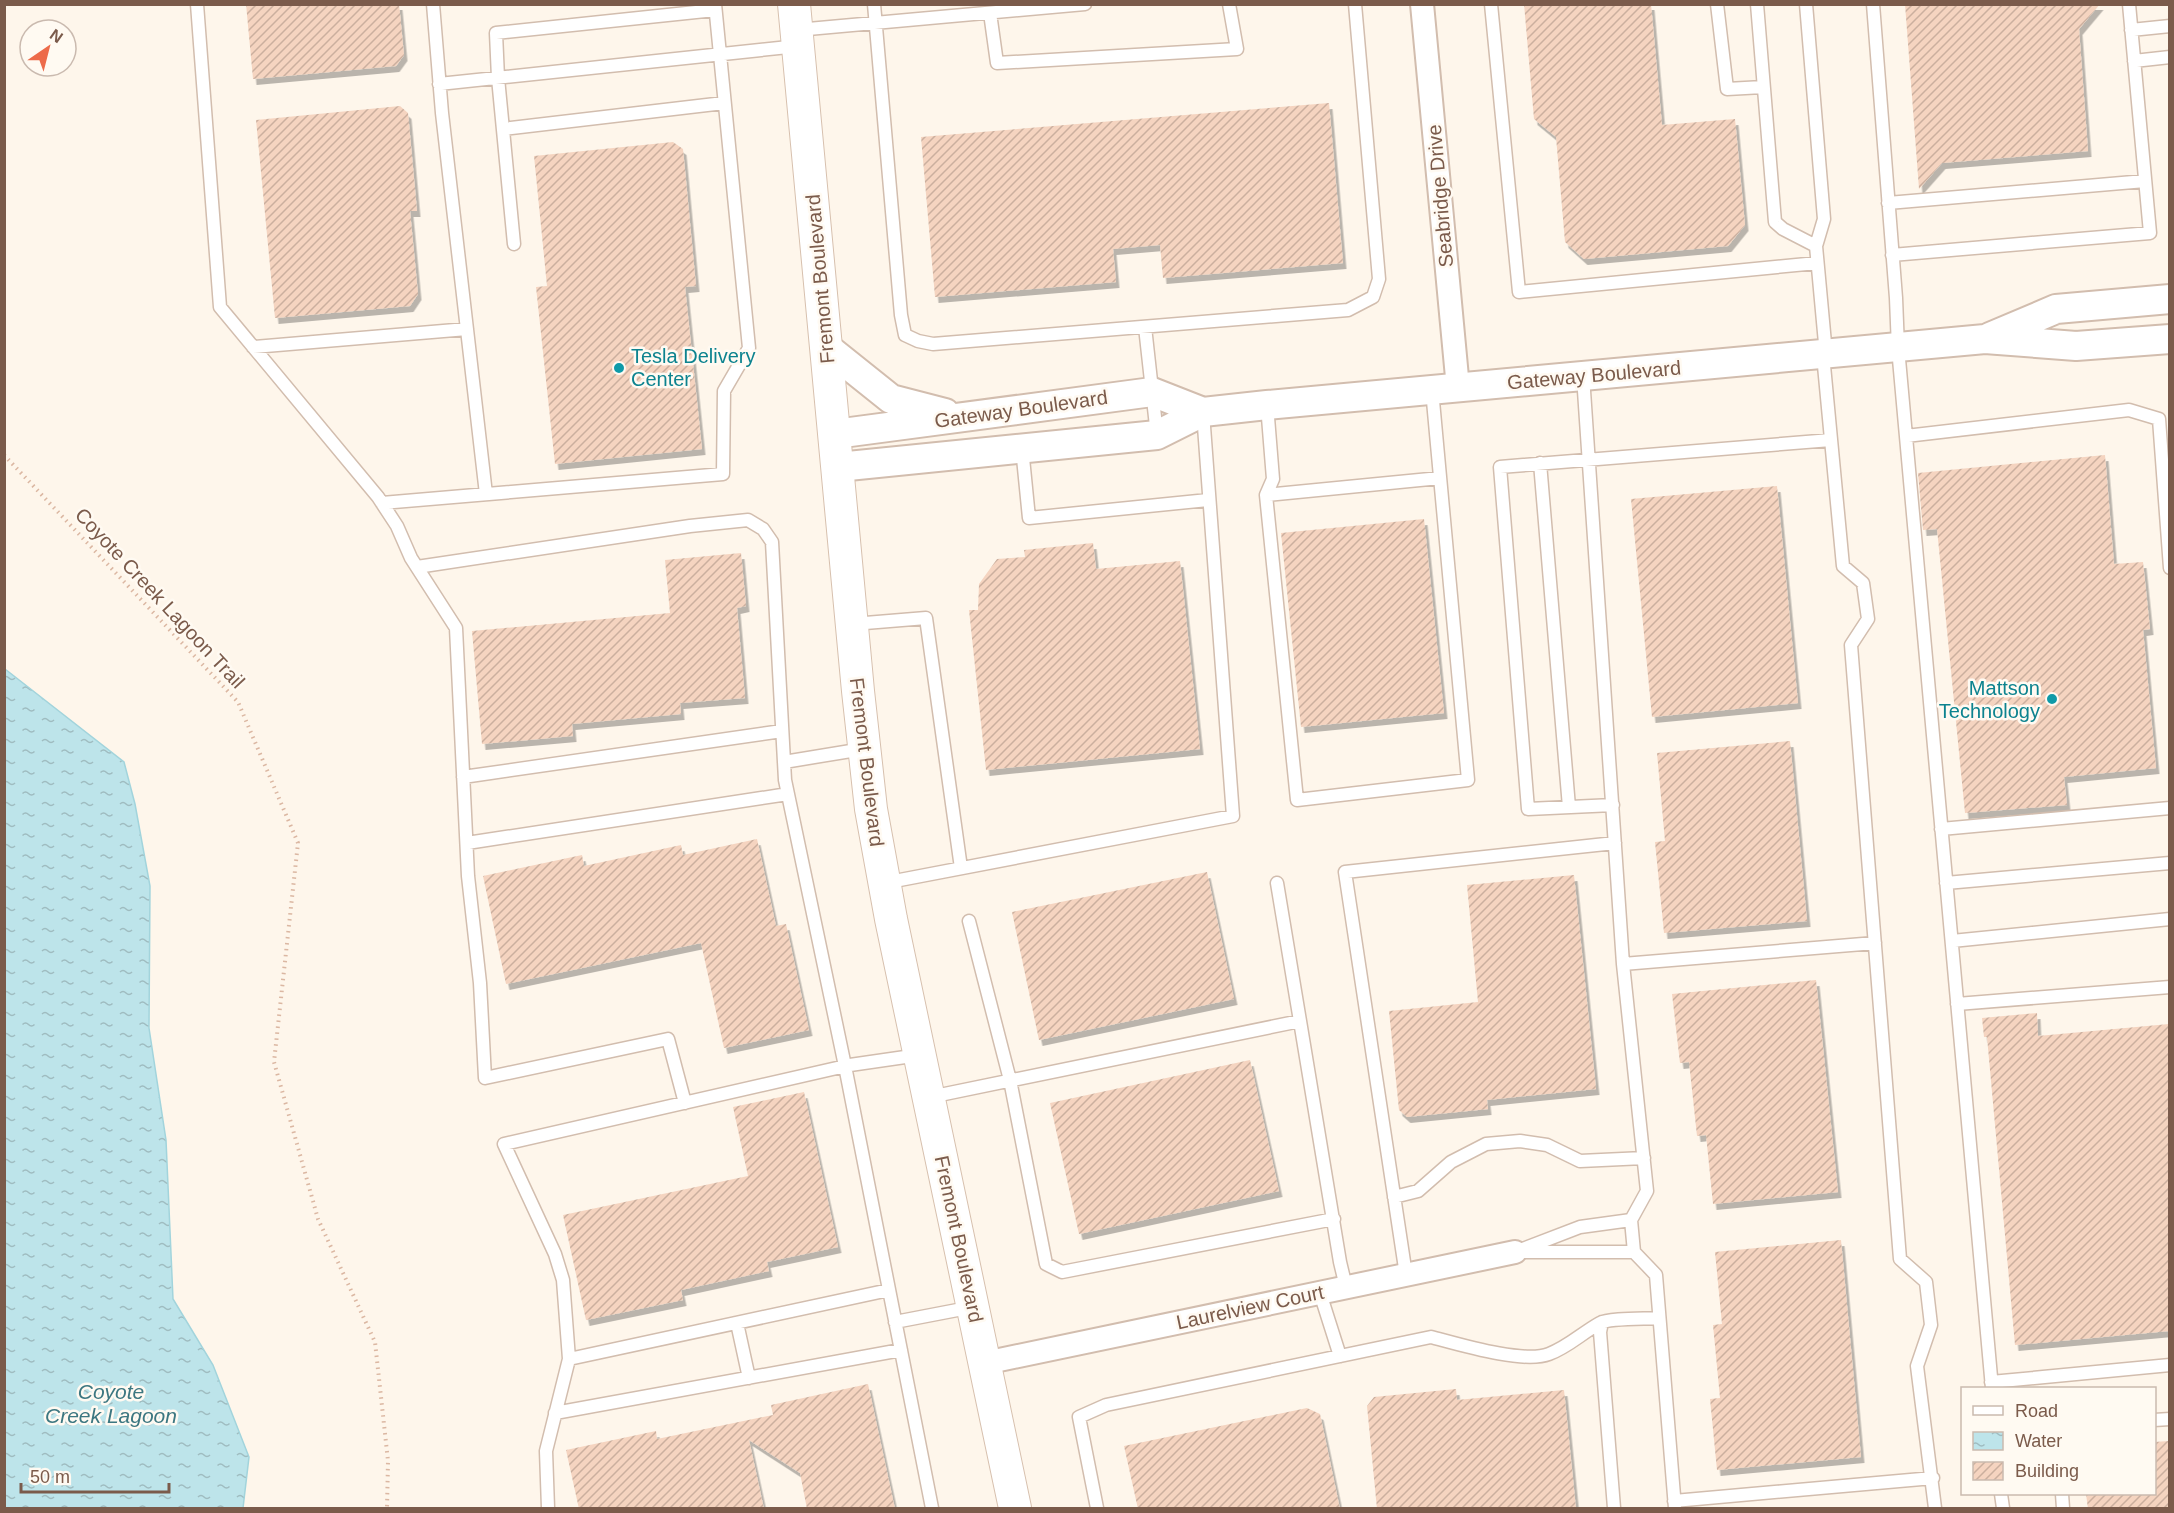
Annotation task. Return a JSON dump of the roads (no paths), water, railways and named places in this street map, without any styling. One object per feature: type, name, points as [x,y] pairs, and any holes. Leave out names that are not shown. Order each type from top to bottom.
[{"type":"main road","name":"Fremont Boulevard","points":[[796,27],[871,809],[884,883],[1016,1509]]},
{"type":"street","name":"Seabridge Drive","points":[[1422,4],[1445,389]]},
{"type":"street","name":"Gateway Boulevard","points":[[1985,339],[2056,309],[2169,298]]},
{"type":"street","name":"Gateway Boulevard","points":[[838,467],[1157,435],[1203,412],[1267,405],[1985,339],[2076,346],[2169,339]]},
{"type":"street","points":[[826,347],[891,399],[961,417]]},
{"type":"street","name":"Gateway Boulevard","points":[[835,434],[1152,392],[1203,412]]},
{"type":"street","name":"Laurelview Court","points":[[985,1363],[1515,1252]]},
{"type":"lane","points":[[197,4],[220,307],[382,503],[397,526],[417,567],[456,628],[466,843],[480,983],[485,1078],[668,1039],[685,1103]]},
{"type":"lane","points":[[432,4],[439,84],[486,494]]},
{"type":"lane","points":[[874,4],[900,315],[905,335],[918,341],[948,344],[1348,310],[1373,297],[1379,279],[1355,4]]},
{"type":"lane","points":[[439,84],[719,55],[796,27],[875,23],[1085,4]]},
{"type":"lane","points":[[990,13],[997,63],[1237,49],[1229,4]]},
{"type":"lane","points":[[1491,4],[1519,292],[1817,263]]},
{"type":"lane","points":[[1717,4],[1727,89],[1763,87]]},
{"type":"lane","points":[[1757,4],[1775,222],[1783,229],[1816,246]]},
{"type":"lane","points":[[1806,4],[1824,219],[1816,246],[1817,263],[1843,566],[1863,583],[1868,619],[1851,645],[1900,1258],[1926,1282],[1931,1325],[1917,1366],[1933,1478],[1935,1509]]},
{"type":"lane","points":[[1873,4],[1898,348],[1992,1385],[2169,1365]]},
{"type":"lane","points":[[1892,255],[2150,233],[2129,4]]},
{"type":"lane","points":[[382,503],[723,474],[724,391],[749,348],[715,7],[496,33],[498,78],[514,244]]},
{"type":"lane","points":[[2131,30],[2169,26]]},
{"type":"lane","points":[[2134,60],[2169,57]]},
{"type":"lane","points":[[503,129],[724,103]]},
{"type":"lane","points":[[1888,203],[2145,181]]},
{"type":"lane","points":[[1145,327],[1157,435]]},
{"type":"lane","points":[[253,347],[467,329]]},
{"type":"lane","points":[[1583,376],[1623,964],[1647,1191],[1631,1220],[1634,1252],[1656,1275],[1675,1505],[1933,1478]]},
{"type":"lane","points":[[1267,405],[1273,479],[1266,495],[1297,800],[1468,780],[1440,478],[1445,389]]},
{"type":"lane","points":[[1906,436],[2129,410],[2159,419],[2169,568]]},
{"type":"lane","points":[[884,883],[1233,816],[1203,412]]},
{"type":"lane","points":[[1612,805],[1528,808],[1500,467],[1831,440]]},
{"type":"lane","points":[[1022,447],[1029,518],[1208,500]]},
{"type":"lane","points":[[1540,463],[1569,807]]},
{"type":"lane","points":[[1266,495],[1440,478]]},
{"type":"lane","points":[[417,567],[690,526],[748,520],[763,529],[772,542],[782,731],[788,794],[845,1066],[932,1509]]},
{"type":"lane","points":[[852,624],[926,618],[961,868]]},
{"type":"lane","points":[[463,777],[782,731]]},
{"type":"lane","points":[[784,762],[864,749]]},
{"type":"lane","points":[[466,843],[788,794]]},
{"type":"lane","points":[[1941,829],[2169,808]]},
{"type":"lane","points":[[1406,1275],[1345,872],[1615,843]]},
{"type":"lane","points":[[1946,883],[2169,862]]},
{"type":"lane","points":[[1277,883],[1346,1287]]},
{"type":"lane","points":[[1952,941],[2169,919]]},
{"type":"lane","points":[[969,921],[1010,1080],[1046,1264],[1062,1272],[1334,1219]]},
{"type":"lane","points":[[1623,964],[1875,944]]},
{"type":"lane","points":[[1957,1004],[2169,987]]},
{"type":"lane","points":[[929,1097],[1300,1021]]},
{"type":"lane","points":[[548,1509],[546,1451],[569,1359],[563,1280],[555,1254],[504,1144],[845,1066],[920,1055]]},
{"type":"lane","points":[[1394,1197],[1418,1191],[1451,1162],[1486,1144],[1521,1141],[1547,1145],[1580,1161],[1644,1158]]},
{"type":"lane","points":[[1515,1252],[1580,1227],[1631,1220]]},
{"type":"lane","points":[[1515,1252],[1634,1252]]},
{"type":"lane","points":[[569,1359],[889,1290]]},
{"type":"lane","points":[[1320,1293],[1340,1356]]},
{"type":"lane","points":[[895,1322],[973,1307]]},
{"type":"lane","points":[[1097,1509],[1079,1417],[1106,1406],[1431,1337],[1514,1356],[1546,1355],[1571,1343],[1602,1322],[1659,1318]]},
{"type":"lane","points":[[1602,1322],[1600,1332],[1614,1509]]},
{"type":"lane","points":[[737,1323],[749,1378]]},
{"type":"lane","points":[[555,1413],[901,1350]]},
{"type":"water","name":"Coyote Creek Lagoon","points":[[5,669],[124,762],[135,804],[150,886],[149,1028],[166,1140],[173,1299],[213,1365],[249,1457],[243,1508],[5,1508]]},
{"type":"place","name":"Tesla Delivery Center","points":[[619,368]]},
{"type":"place","name":"Mattson Technology","points":[[2052,699]]}]
